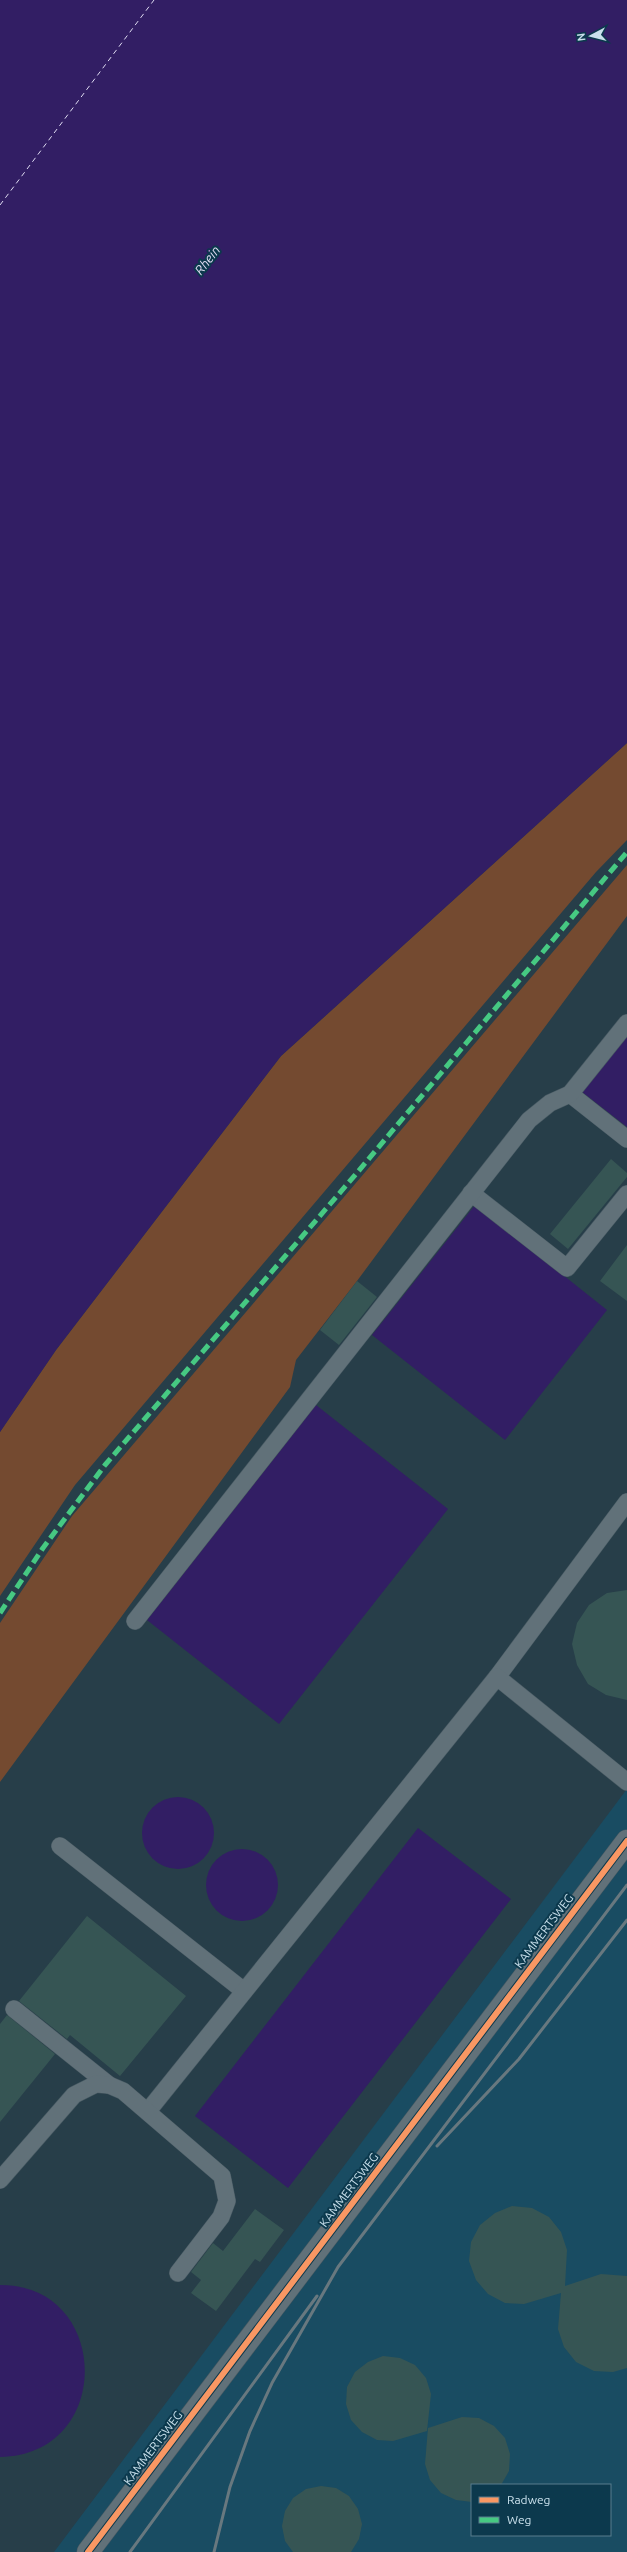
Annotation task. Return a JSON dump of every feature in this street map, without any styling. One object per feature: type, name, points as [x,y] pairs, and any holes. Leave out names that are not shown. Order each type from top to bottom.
[{"type":"street","name":"KAMMERTSWEG","points":[[88,2552],[627,1841]]},
{"type":"lane","points":[[135,1621],[529,1120],[550,1103],[570,1094],[627,1023]]},
{"type":"lane","points":[[570,1094],[627,1139]]},
{"type":"lane","points":[[471,1193],[567,1268],[627,1194]]},
{"type":"lane","points":[[148,2111],[497,1677],[627,1502]]},
{"type":"lane","points":[[497,1677],[627,1782]]},
{"type":"lane","points":[[60,1846],[244,1991]]},
{"type":"lane","points":[[14,2009],[109,2085],[123,2091],[148,2111],[222,2176],[227,2202],[221,2217],[178,2274]]},
{"type":"lane","points":[[0,2180],[74,2095],[96,2084],[109,2085]]},
{"type":"shaded area","points":[[627,743],[627,840],[596,872],[75,1485],[0,1596],[0,1432],[56,1350],[281,1056]]},
{"type":"shaded area","points":[[627,865],[627,916],[357,1281],[296,1360],[290,1387],[0,1782],[0,1623],[72,1516]]},
{"type":"shaded area","points":[[627,1789],[627,2552],[54,2552]]},
{"type":"water","name":"Rhein","points":[[0,0],[627,0],[627,743],[281,1056],[56,1350],[0,1432]]},
{"type":"water","points":[[627,1035],[627,1127],[582,1092]]},
{"type":"water","points":[[475,1205],[607,1310],[505,1440],[372,1335]]},
{"type":"water","points":[[316,1405],[448,1509],[279,1724],[147,1620]]},
{"type":"water","points":[[178,1797],[198,1803],[208,1813],[214,1833],[208,1853],[198,1863],[178,1869],[158,1863],[148,1853],[142,1833],[148,1813],[158,1803]]},
{"type":"water","points":[[418,1828],[511,1899],[288,2188],[195,2116]]},
{"type":"water","points":[[242,1849],[262,1855],[272,1865],[278,1885],[272,1905],[262,1915],[242,1921],[222,1915],[212,1905],[206,1885],[212,1865],[222,1855]]},
{"type":"water","points":[[0,2285],[37,2292],[63,2311],[79,2338],[85,2370],[80,2401],[64,2429],[38,2449],[0,2457]]},
{"type":"building","points":[[611,1159],[627,1173],[627,1177],[568,1249],[550,1234]]},
{"type":"building","points":[[627,1245],[627,1301],[600,1281]]},
{"type":"building","points":[[357,1281],[377,1297],[339,1345],[320,1330]]},
{"type":"building","points":[[627,1590],[627,1700],[606,1695],[588,1684],[577,1665],[572,1644],[577,1623],[589,1605],[607,1593]]},
{"type":"building","points":[[87,1916],[186,1996],[120,2076],[70,2035],[67,2039],[19,2001]]},
{"type":"building","points":[[7,2015],[55,2054],[0,2122],[0,2024]]},
{"type":"building","points":[[512,2206],[532,2208],[549,2217],[561,2232],[567,2250],[565,2286],[601,2274],[627,2276],[627,2368],[613,2372],[594,2371],[576,2362],[564,2347],[558,2329],[561,2293],[524,2304],[505,2303],[488,2294],[476,2280],[469,2261],[471,2242],[480,2225],[495,2213]]},
{"type":"building","points":[[255,2209],[284,2230],[260,2262],[255,2259],[216,2311],[191,2293],[201,2280],[191,2272],[213,2243],[223,2251]]},
{"type":"building","points":[[383,2356],[400,2358],[415,2365],[426,2378],[431,2394],[427,2431],[393,2441],[377,2440],[362,2432],[351,2420],[346,2404],[347,2387],[355,2372],[368,2362]]},
{"type":"building","points":[[462,2417],[479,2418],[494,2426],[505,2438],[510,2454],[509,2471],[502,2484],[471,2484],[471,2502],[456,2500],[441,2493],[430,2480],[425,2464],[428,2428]]},
{"type":"building","points":[[321,2486],[336,2488],[349,2496],[358,2509],[362,2524],[359,2539],[351,2552],[293,2552],[285,2541],[282,2526],[285,2511],[293,2498],[306,2489]]},
{"type":"ferry route","points":[[0,205],[154,0]]},
{"type":"railway","points":[[214,2552],[230,2487],[250,2431],[272,2383],[338,2267],[627,1885]]},
{"type":"railway","points":[[437,2146],[519,2059],[627,1920]]},
{"type":"railway","points":[[130,2552],[317,2296]]},
{"type":"marked path","points":[[0,1613],[43,1548],[105,1465],[356,1174],[627,852]]},
{"type":"cycle path","points":[[88,2552],[627,1841]]}]
